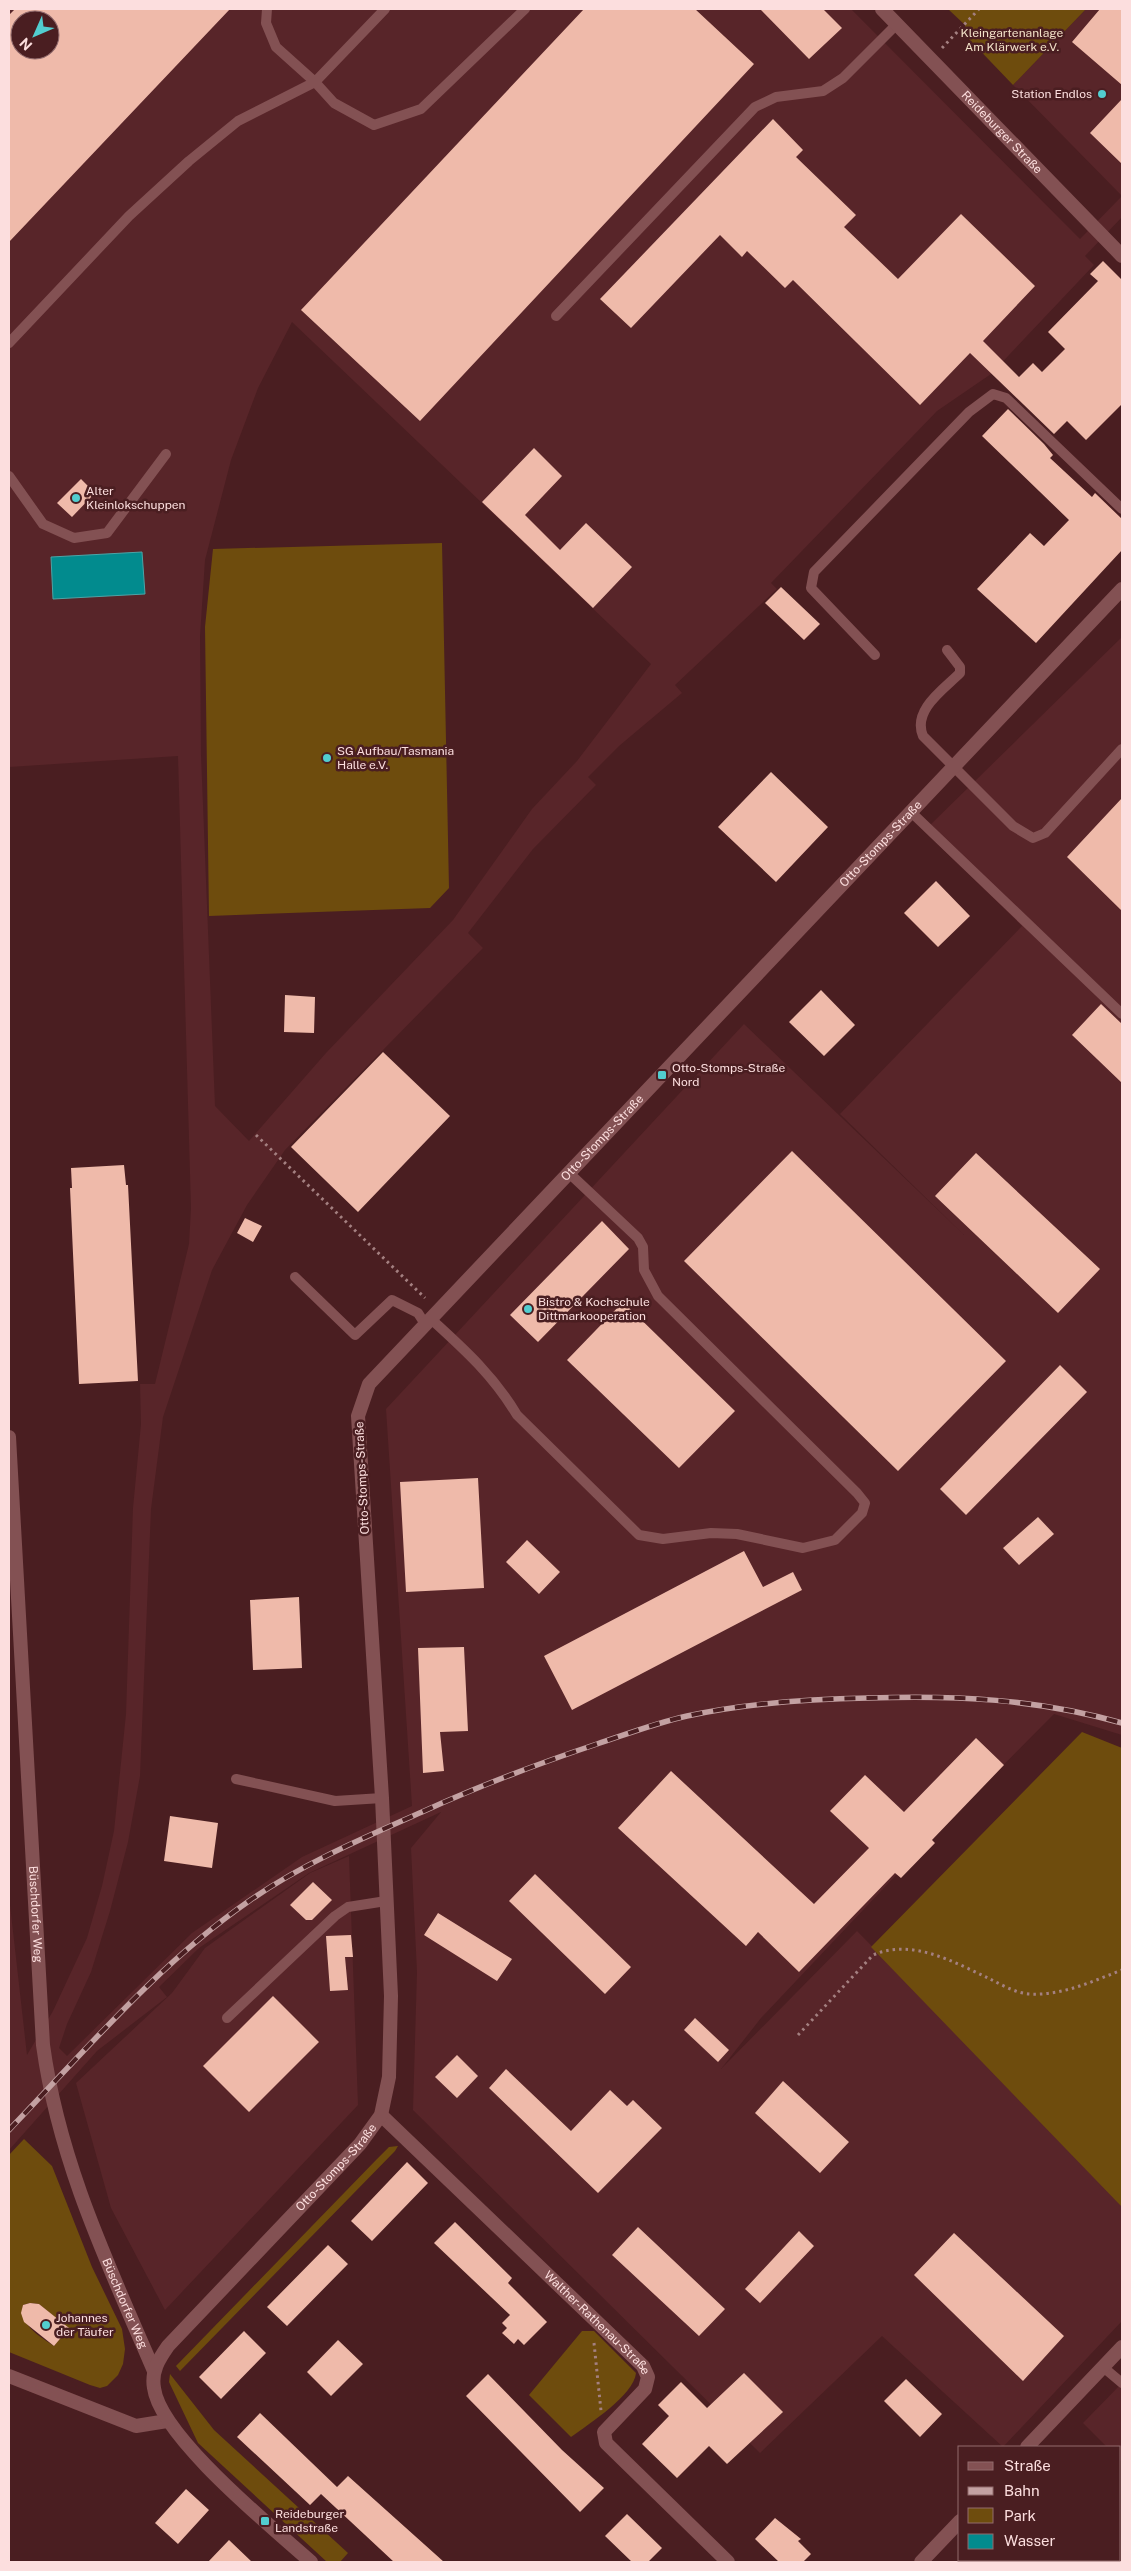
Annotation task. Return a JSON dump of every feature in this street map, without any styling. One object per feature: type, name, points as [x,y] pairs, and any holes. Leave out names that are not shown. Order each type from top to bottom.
[{"type":"street","name":"Reideburger Straße","points":[[882,9],[1122,256]]},
{"type":"street","name":"Otto-Stomps-Straße","points":[[154,2371],[168,2346],[360,2144],[380,2115],[389,2077],[391,1996],[382,1798],[358,1416],[369,1384],[1122,590]]},
{"type":"street","name":"Büschdorfer Weg","points":[[9,1437],[43,2045],[49,2088],[59,2132],[80,2198],[154,2371]]},
{"type":"street","name":"Walther-Rathenau-Straße","points":[[380,2115],[643,2366],[648,2377],[645,2389],[604,2432]]},
{"type":"street","points":[[1029,2446],[1122,2347]]},
{"type":"street","points":[[154,2371],[154,2387],[157,2402],[167,2421],[193,2452],[311,2562]]},
{"type":"street","points":[[9,2376],[136,2426],[167,2421]]},
{"type":"street","points":[[604,2432],[606,2443],[728,2562]]},
{"type":"street","points":[[921,2562],[958,2523]]},
{"type":"lane","points":[[267,9],[266,23],[276,47],[315,82],[334,103],[374,125],[421,110],[525,9]]},
{"type":"lane","points":[[9,343],[129,216],[189,161],[238,121],[315,82],[385,9]]},
{"type":"lane","points":[[556,316],[756,107],[776,97],[823,91],[843,78],[897,24]]},
{"type":"lane","points":[[876,655],[811,588],[814,572],[969,412],[992,394],[1006,398],[1122,509]]},
{"type":"lane","points":[[9,476],[43,524],[74,538],[107,533],[166,454]]},
{"type":"lane","points":[[947,650],[960,667],[960,673],[926,708],[920,723],[920,729],[928,743],[1014,826],[1033,838],[1045,833],[1122,749]]},
{"type":"lane","points":[[911,812],[1122,1014]]},
{"type":"lane","points":[[295,1277],[355,1335],[392,1300],[431,1318],[480,1364],[517,1415],[639,1535],[662,1539],[711,1533],[737,1534],[803,1548],[835,1540],[862,1514],[864,1502],[658,1296],[644,1270],[643,1247],[638,1238],[568,1173]]},
{"type":"lane","points":[[236,1779],[335,1801],[382,1798]]},
{"type":"lane","points":[[227,2018],[335,1916],[348,1908],[386,1901]]},
{"type":"lane","points":[[1103,2367],[1122,2382]]},
{"type":"path","points":[[931,59],[979,9]]},
{"type":"path","points":[[256,1134],[431,1318]]},
{"type":"path","points":[[798,2035],[873,1955],[887,1949],[913,1950],[946,1958],[1004,1986],[1028,1994],[1063,1991],[1122,1970]]},
{"type":"path","points":[[590,2315],[604,2432]]},
{"type":"shaded area","points":[[9,9],[851,9],[1080,239],[1122,196],[1122,217],[1085,256],[1094,265],[991,374],[937,411],[771,583],[777,589],[675,685],[682,693],[619,746],[588,777],[596,785],[533,849],[468,933],[483,948],[285,1150],[247,1205],[212,1270],[163,1417],[151,1509],[140,1776],[128,1842],[110,1911],[91,1972],[67,2024],[59,2048],[67,2056],[192,1933],[302,1857],[412,1806],[386,1409],[744,1024],[964,1235],[840,1114],[1022,926],[924,831],[1122,637],[1122,1735],[1054,1714],[931,1838],[761,2018],[721,2069],[857,1931],[1122,2200],[1122,2321],[1004,2446],[882,2336],[760,2453],[413,2110],[417,1972],[411,1848],[441,1812],[309,1873],[199,1948],[159,1987],[167,1997],[97,2051],[9,2150],[9,1896],[27,2055],[53,2011],[87,1938],[102,1886],[114,1831],[126,1714],[133,1508],[141,1424],[140,1384],[155,1384],[189,1244],[191,1208],[178,756],[9,767]],"holes":[[[292,322],[651,664],[577,761],[532,809],[453,920],[326,1053],[249,1141],[215,1106],[201,755],[200,636],[205,560],[231,460],[258,388]]]},
{"type":"shaded area","points":[[1086,9],[1122,9],[1122,196],[1013,85]]},
{"type":"shaded area","points":[[349,1856],[358,2105],[165,2310],[111,2208],[76,2083],[172,1993],[205,1948],[310,1873]]},
{"type":"shaded area","points":[[1122,2383],[1122,2462],[1121,2446],[1106,2446],[1083,2423]]},
{"type":"green space","name":"Kleingartenanlage Am Klärwerk e.V.","points":[[948,9],[1086,9],[1013,85],[968,38],[965,25]]},
{"type":"green space","name":"SG Aufbau/Tasmania Halle e.V.","points":[[442,543],[449,888],[430,908],[209,916],[205,627],[213,549]]},
{"type":"green space","points":[[1082,1732],[1122,1748],[1122,2207],[871,1947]]},
{"type":"green space","points":[[24,2139],[52,2166],[92,2267],[122,2329],[125,2349],[123,2364],[118,2375],[107,2386],[100,2388],[90,2385],[9,2352],[9,2155]],"holes":[[[30,2303],[39,2304],[68,2328],[54,2346],[31,2329],[24,2318],[23,2305]]]},
{"type":"green space","points":[[398,2146],[180,2371],[176,2366],[389,2147]]},
{"type":"green space","points":[[582,2331],[594,2331],[636,2373],[628,2390],[610,2408],[571,2437],[529,2395]]},
{"type":"green space","points":[[170,2374],[214,2430],[348,2553],[340,2562],[327,2562],[198,2443],[169,2382]]},
{"type":"water","points":[[142,552],[145,594],[53,599],[51,557]]},
{"type":"building","points":[[15,9],[230,9],[9,242],[9,15],[10,60],[60,60],[60,10]]},
{"type":"building","points":[[584,9],[695,9],[754,64],[420,421],[301,310]]},
{"type":"building","points":[[760,9],[823,9],[842,28],[809,59]]},
{"type":"building","points":[[1100,9],[1122,9],[1122,85],[1072,42]]},
{"type":"building","points":[[1122,99],[1122,164],[1090,133]]},
{"type":"building","points":[[773,119],[803,150],[796,157],[856,215],[844,227],[898,279],[961,214],[1035,286],[983,341],[1019,377],[1033,363],[1042,372],[1065,349],[1048,332],[1098,281],[1090,274],[1103,261],[1122,280],[1122,404],[1086,440],[1067,421],[1054,434],[970,353],[920,405],[793,280],[785,288],[747,251],[742,257],[720,235],[631,328],[600,299]]},
{"type":"building","points":[[1008,409],[1044,444],[1053,455],[1050,458],[1092,497],[1095,493],[1122,519],[1122,550],[1036,643],[977,589],[1030,533],[1044,546],[1069,520],[982,436]]},
{"type":"building","points":[[534,448],[562,476],[525,515],[560,550],[586,523],[632,567],[593,608],[482,502]]},
{"type":"building","name":"Alter Kleinlokschuppen","points":[[81,479],[95,493],[72,517],[57,503]]},
{"type":"building","points":[[781,587],[820,624],[804,640],[765,603]]},
{"type":"building","points":[[771,772],[828,827],[776,882],[718,827]]},
{"type":"building","points":[[1122,798],[1122,911],[1067,857]]},
{"type":"building","points":[[936,881],[970,916],[938,947],[904,913]]},
{"type":"building","points":[[821,990],[855,1025],[824,1056],[789,1022]]},
{"type":"building","points":[[285,995],[315,997],[314,1033],[284,1032]]},
{"type":"building","points":[[1101,1004],[1122,1024],[1122,1083],[1072,1035]]},
{"type":"building","points":[[383,1052],[450,1116],[358,1212],[291,1147]]},
{"type":"building","points":[[792,1151],[1006,1361],[898,1471],[684,1261]]},
{"type":"building","points":[[976,1153],[1100,1269],[1058,1313],[935,1196]]},
{"type":"building","points":[[124,1165],[126,1185],[128,1185],[138,1381],[79,1384],[70,1188],[72,1188],[71,1168]]},
{"type":"building","points":[[245,1218],[262,1226],[253,1242],[237,1233]]},
{"type":"building","points":[[602,1221],[629,1249],[538,1342],[510,1315]]},
{"type":"building","points":[[623,1302],[735,1411],[679,1468],[567,1360]]},
{"type":"building","points":[[1060,1365],[1087,1392],[966,1515],[940,1489]]},
{"type":"building","points":[[478,1478],[484,1588],[406,1592],[400,1482]]},
{"type":"building","points":[[1038,1517],[1054,1534],[1019,1565],[1003,1548]]},
{"type":"building","points":[[527,1540],[560,1572],[539,1594],[506,1562]]},
{"type":"building","points":[[744,1551],[763,1587],[793,1572],[802,1590],[572,1710],[544,1656]]},
{"type":"building","points":[[299,1597],[302,1668],[253,1670],[250,1600]]},
{"type":"building","points":[[464,1647],[468,1731],[440,1732],[444,1771],[423,1773],[418,1648]]},
{"type":"building","points":[[976,1738],[1004,1765],[932,1840],[935,1843],[901,1878],[895,1873],[799,1972],[758,1932],[746,1946],[618,1828],[671,1771],[814,1904],[869,1848],[830,1811],[865,1775],[904,1812]]},
{"type":"building","points":[[170,1816],[218,1823],[212,1868],[164,1861]]},
{"type":"building","points":[[535,1874],[631,1967],[605,1994],[509,1901]]},
{"type":"building","points":[[313,1882],[332,1900],[312,1920],[306,1920],[290,1905]]},
{"type":"building","points":[[438,1913],[512,1959],[497,1981],[424,1935]]},
{"type":"building","points":[[351,1935],[353,1957],[345,1957],[348,1990],[330,1991],[326,1936]]},
{"type":"building","points":[[273,1996],[319,2042],[249,2112],[203,2066]]},
{"type":"building","points":[[695,2018],[729,2050],[718,2062],[684,2030]]},
{"type":"building","points":[[457,2055],[478,2076],[457,2098],[435,2077]]},
{"type":"building","points":[[506,2069],[571,2131],[610,2090],[627,2106],[633,2100],[662,2128],[598,2193],[489,2088]]},
{"type":"building","points":[[783,2081],[849,2142],[820,2173],[755,2113]]},
{"type":"building","points":[[407,2162],[428,2183],[372,2241],[351,2221]]},
{"type":"building","points":[[455,2222],[512,2278],[508,2283],[547,2322],[524,2345],[518,2339],[514,2344],[502,2333],[507,2328],[502,2323],[510,2315],[434,2243]]},
{"type":"building","points":[[638,2227],[725,2309],[699,2336],[612,2255]]},
{"type":"building","points":[[799,2231],[814,2246],[760,2303],[745,2289]]},
{"type":"building","points":[[954,2233],[1064,2336],[1023,2381],[914,2275]]},
{"type":"building","points":[[328,2245],[348,2264],[287,2326],[267,2307]]},
{"type":"building","name":"Johannes der Täufer","points":[[30,2303],[39,2304],[69,2328],[54,2346],[24,2322],[21,2313],[23,2305]]},
{"type":"building","points":[[244,2331],[266,2353],[221,2399],[199,2377]]},
{"type":"building","points":[[338,2340],[363,2364],[331,2396],[307,2372]]},
{"type":"building","points":[[744,2373],[783,2412],[727,2464],[709,2446],[677,2478],[642,2444],[669,2416],[658,2405],[681,2382],[707,2408]]},
{"type":"building","points":[[488,2374],[562,2450],[604,2488],[580,2512],[466,2396]]},
{"type":"building","points":[[906,2379],[942,2414],[920,2437],[884,2401]]},
{"type":"building","points":[[260,2413],[337,2487],[348,2476],[444,2562],[394,2562],[321,2494],[310,2505],[237,2437]]},
{"type":"building","points":[[186,2489],[209,2510],[178,2544],[155,2523]]},
{"type":"building","points":[[627,2514],[662,2548],[648,2562],[632,2562],[605,2536]]},
{"type":"building","points":[[775,2518],[801,2539],[798,2541],[811,2554],[803,2562],[779,2562],[755,2539]]},
{"type":"building","points":[[229,2540],[252,2562],[208,2562]]},
{"type":"railway","points":[[9,2130],[94,2039],[153,1980],[184,1952],[249,1901],[311,1863],[355,1842],[465,1793],[530,1767],[675,1719],[732,1708],[800,1701],[901,1697],[996,1700],[1059,1709],[1122,1723]]},
{"type":"place","name":"Station Endlos","points":[[1102,94]]},
{"type":"place","name":"Alter Kleinlokschuppen","points":[[76,498]]},
{"type":"place","name":"SG Aufbau/Tasmania Halle e.V.","points":[[327,758]]},
{"type":"place","name":"Otto-Stomps-Straße Nord","points":[[662,1075]]},
{"type":"place","name":"Bistro & Kochschule Dittmarkooperation","points":[[528,1309]]},
{"type":"place","name":"Johannes der Täufer","points":[[46,2325]]},
{"type":"place","name":"Reideburger Landstraße","points":[[265,2521]]}]
